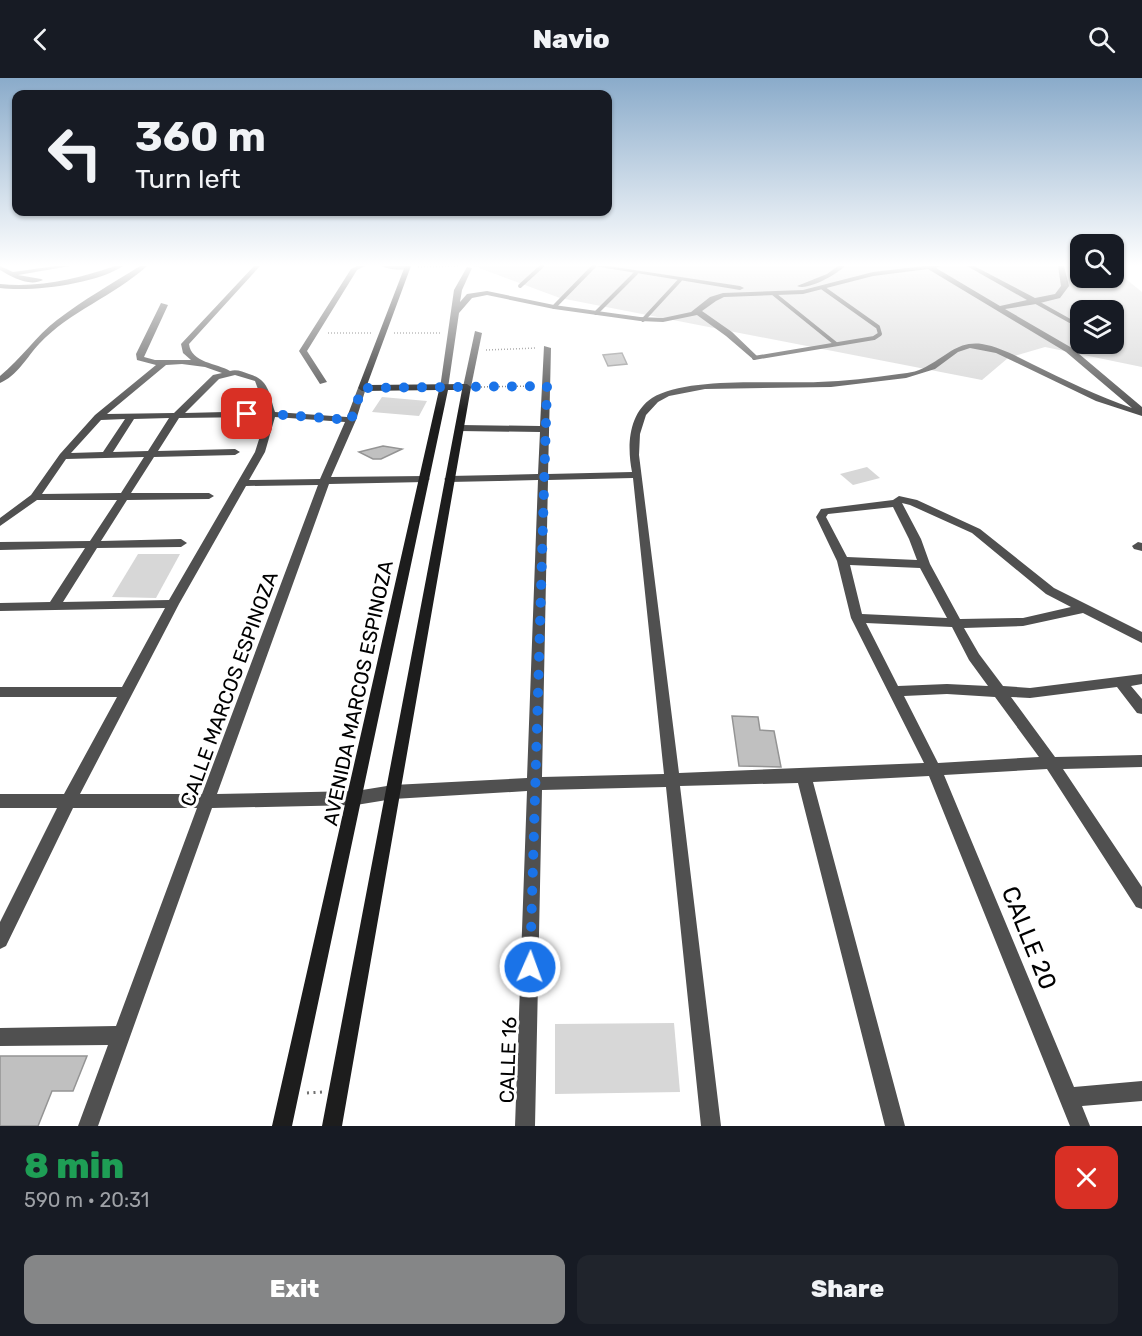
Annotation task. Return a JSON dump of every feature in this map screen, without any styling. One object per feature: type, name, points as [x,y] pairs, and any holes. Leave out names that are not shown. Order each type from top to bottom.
[{"type":"street","points":[[0,380],[14,369],[37,342],[69,315]]},
{"type":"street","points":[[0,940],[68,802],[173,604],[260,452],[271,414],[258,379],[198,363],[163,364],[140,358],[159,315]]},
{"type":"street","points":[[198,363],[188,355],[185,344],[212,315]]},
{"type":"street","points":[[323,382],[303,351],[325,315]]},
{"type":"street","name":"CALLE MARCOS ESPINOZA","points":[[88,1126],[325,481],[351,420],[390,315]]},
{"type":"street","name":"AVENIDA MARCOS ESPINOZA","points":[[282,1126],[425,479],[444,388],[455,315]]},
{"type":"street","points":[[609,315],[643,320],[675,319],[688,315]]},
{"type":"street","points":[[702,315],[729,334],[754,358]]},
{"type":"street","points":[[1011,315],[1081,358],[1142,413]]},
{"type":"street","points":[[332,1126],[449,478],[478,333]]},
{"type":"street","points":[[711,1126],[638,475],[633,459],[634,438],[641,416],[655,401],[676,391],[714,387],[847,384],[923,372],[940,363],[953,350],[962,346],[978,345],[1000,351],[1062,381],[1142,413]]},
{"type":"street","name":"CALLE 16","points":[[525,1126],[547,348]]},
{"type":"street","points":[[0,523],[35,497],[63,456],[98,417],[163,364]]},
{"type":"street","points":[[54,606],[175,417],[209,381],[227,372]]},
{"type":"street","points":[[362,388],[467,387]]},
{"type":"street","points":[[98,417],[271,414],[351,420]]},
{"type":"street","points":[[106,455],[131,417]]},
{"type":"street","points":[[460,428],[545,429]]},
{"type":"street","points":[[63,456],[235,452]]},
{"type":"street","points":[[449,478],[638,475]]},
{"type":"street","points":[[243,483],[425,479]]},
{"type":"street","points":[[35,497],[209,496]]},
{"type":"street","points":[[1141,899],[1051,763],[974,657],[924,564],[915,539],[896,502],[899,499],[906,499],[976,531],[1050,591],[1142,638]]},
{"type":"street","name":"CALLE 20","points":[[896,502],[825,511],[821,517],[843,561],[857,618],[934,769],[1080,1126]]},
{"type":"street","points":[[0,546],[181,543]]},
{"type":"street","points":[[843,561],[924,564]]},
{"type":"street","points":[[0,607],[173,604]]},
{"type":"street","points":[[857,618],[956,624],[1026,621],[1083,609]]},
{"type":"street","points":[[894,691],[1030,693],[1142,679]]},
{"type":"street","points":[[1120,682],[1142,709]]},
{"type":"street","points":[[0,692],[128,692]]},
{"type":"street","points":[[0,801],[356,798],[393,792],[536,784],[804,776],[1051,763],[1142,761]]},
{"type":"street","points":[[804,776],[895,1126]]},
{"type":"street","points":[[0,1037],[122,1035]]},
{"type":"street","points":[[1068,1097],[1142,1091]]},
{"type":"lane","points":[[643,320],[648,315]]},
{"type":"lane","points":[[802,315],[836,344]]},
{"type":"lane","points":[[754,358],[874,338],[881,332],[878,327],[861,315]]},
{"type":"lane","points":[[1059,315],[1070,321]]},
{"type":"path","points":[[314,333],[453,333]]},
{"type":"path","points":[[474,351],[547,348]]},
{"type":"path","points":[[467,387],[547,386]]},
{"type":"path","points":[[289,1094],[338,1092]]},
{"type":"shaded area","points":[[647,315],[1070,315],[1070,352],[1045,347],[1008,358],[982,380]]},
{"type":"shaded area","points":[[1124,315],[1142,315],[1142,367],[1079,354],[1124,354]]},
{"type":"shaded area","points":[[382,397],[427,401],[419,416],[372,412]]},
{"type":"shaded area","points":[[867,467],[880,478],[853,485],[840,474]]},
{"type":"shaded area","points":[[138,554],[180,554],[156,598],[112,597]]},
{"type":"shaded area","points":[[674,1023],[680,1092],[555,1094],[555,1024]]},
{"type":"building","points":[[622,353],[627,364],[608,366],[603,355]]},
{"type":"building","points":[[383,446],[402,449],[381,459],[373,459],[359,452]]},
{"type":"building","points":[[732,716],[758,717],[760,730],[774,731],[781,767],[739,766]]},
{"type":"building","points":[[0,1056],[87,1056],[73,1091],[52,1091],[38,1126],[0,1126]]},
{"type":"route","points":[[247,414],[351,420],[362,388],[547,386],[530,967]]}]
